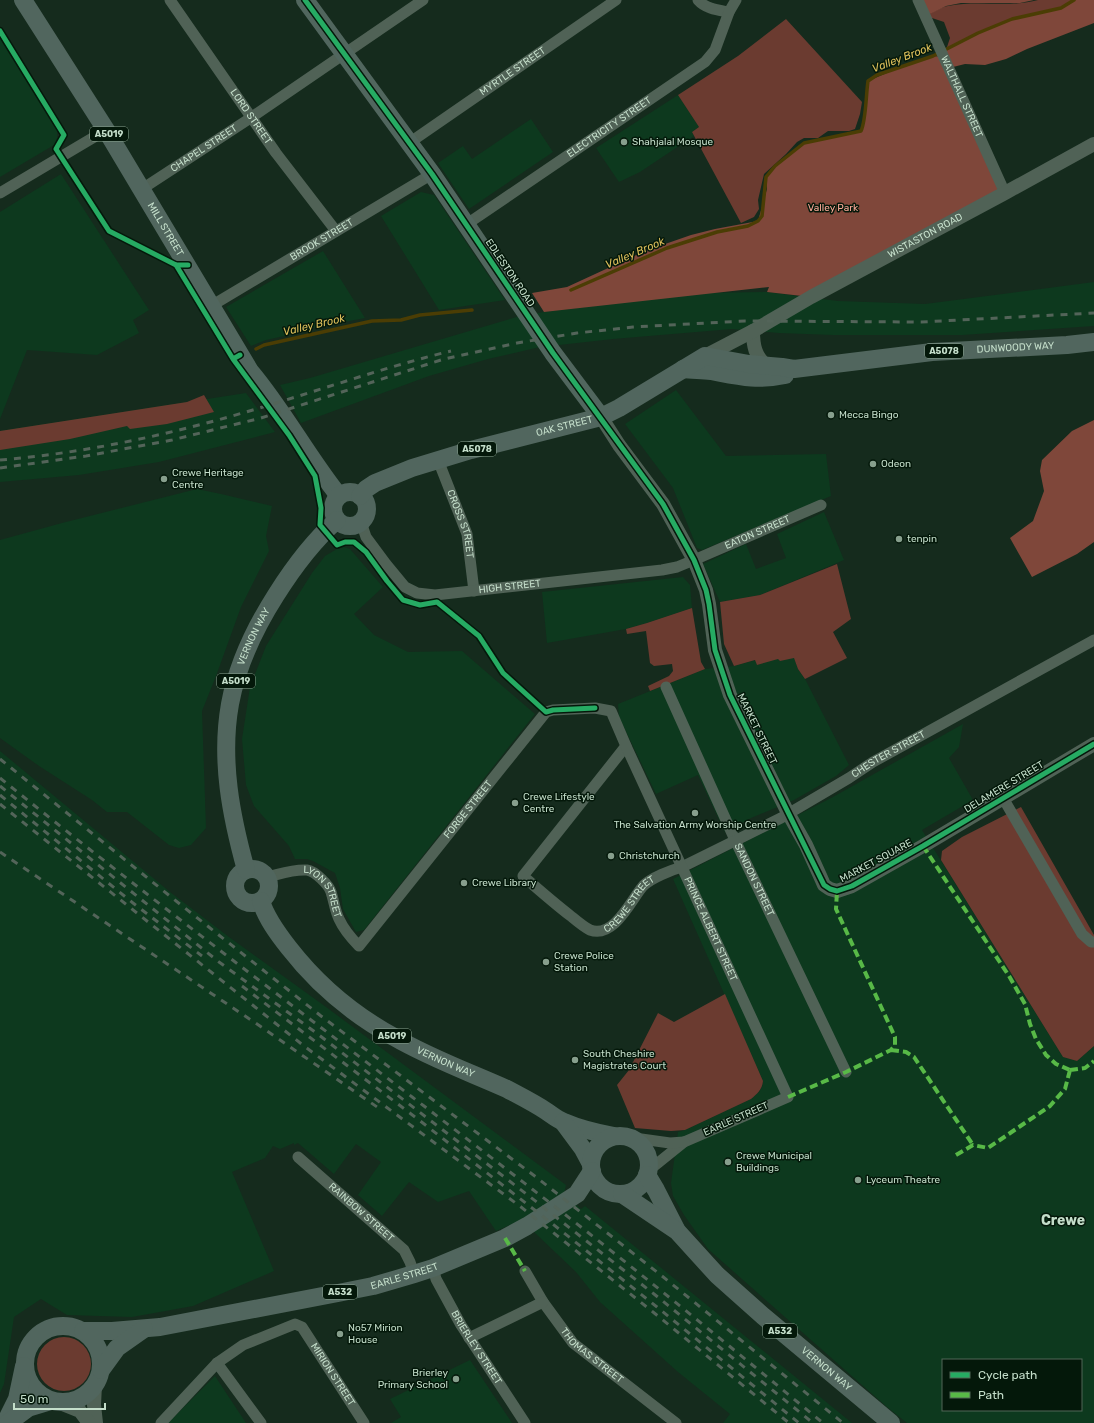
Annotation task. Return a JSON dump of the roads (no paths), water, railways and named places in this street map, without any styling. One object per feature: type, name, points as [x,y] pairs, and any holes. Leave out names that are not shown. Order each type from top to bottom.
[{"type":"main road","name":"MILL STREET","points":[[23,0],[106,130],[250,370],[266,391],[319,470],[339,496]]},
{"type":"main road","name":"EDLESTON ROAD","points":[[305,0],[410,143],[467,224],[553,353],[601,417]]},
{"type":"main road","name":"DUNWOODY WAY","points":[[704,356],[794,369],[932,352],[1067,345],[1094,342]]},
{"type":"main road","name":"OAK STREET","points":[[360,496],[366,489],[399,472],[438,460],[601,417],[619,408],[704,356]]},
{"type":"main road","name":"DUNWOODY WAY","points":[[683,369],[709,371],[744,378],[766,378],[784,375],[794,369]]},
{"type":"main road","points":[[349,492],[354,493],[363,499],[366,506],[366,513],[361,522],[349,526],[343,525],[337,520],[333,509],[334,503],[339,496],[349,492]]},
{"type":"main road","name":"VERNON WAY","points":[[246,870],[236,834],[226,761],[226,734],[236,679],[251,641],[268,608],[307,550],[337,520]]},
{"type":"main road","points":[[252,868],[260,870],[267,877],[270,888],[268,894],[261,901],[255,903],[246,902],[238,896],[236,881],[241,873],[246,870],[252,868]]},
{"type":"main road","name":"VERNON WAY","points":[[261,901],[263,910],[297,958],[332,993],[357,1014],[395,1038],[508,1090],[545,1110],[563,1122],[576,1127],[620,1137]]},
{"type":"main road","name":"VERNON WAY","points":[[563,1122],[583,1149],[591,1168]]},
{"type":"main road","points":[[620,1137],[637,1142],[643,1147],[647,1156],[647,1173],[644,1180],[636,1189],[616,1193],[599,1185],[591,1168],[593,1154],[596,1148],[604,1140],[620,1137]]},
{"type":"main road","name":"EARLE STREET","points":[[83,1331],[145,1329],[373,1286],[433,1268],[506,1238],[573,1197],[591,1168]]},
{"type":"main road","name":"VERNON WAY","points":[[647,1173],[677,1231],[717,1275],[763,1316],[891,1423]]},
{"type":"main road","name":"VERNON WAY","points":[[616,1193],[677,1231]]},
{"type":"main road","name":"EARLE STREET","points":[[573,1197],[616,1193]]},
{"type":"main road","points":[[5,1423],[17,1399],[28,1348],[34,1339],[42,1332],[61,1326],[72,1327],[83,1331],[98,1348],[101,1359],[98,1378],[88,1393],[80,1399],[70,1402],[56,1402],[28,1408],[8,1423]]},
{"type":"main road","name":"EARLE STREET","points":[[98,1378],[117,1348],[145,1329]]},
{"type":"main road","points":[[24,1365],[27,1377],[32,1387],[41,1396],[56,1402]]},
{"type":"street","name":"LORD STREET","points":[[170,0],[276,153],[336,231]]},
{"type":"street","name":"CHAPEL STREET","points":[[142,189],[252,117],[423,0]]},
{"type":"street","name":"MYRTLE STREET","points":[[410,143],[616,0]]},
{"type":"street","points":[[698,0],[702,4],[714,9],[729,12]]},
{"type":"street","name":"ELECTRICITY STREET","points":[[467,224],[705,62],[716,50],[729,12],[736,0]]},
{"type":"street","name":"WALTHALL STREET","points":[[918,0],[1005,194]]},
{"type":"street","points":[[0,193],[106,130]]},
{"type":"street","name":"WISTASTON ROAD","points":[[755,330],[811,297],[1005,194],[1094,144]]},
{"type":"street","name":"BROOK STREET","points":[[211,306],[432,174]]},
{"type":"street","points":[[755,330],[753,342],[755,352],[761,361],[767,366]]},
{"type":"street","name":"OAK STREET","points":[[704,356],[755,330]]},
{"type":"street","name":"EDLESTON ROAD","points":[[601,417],[619,445],[664,504],[694,560]]},
{"type":"street","name":"CROSS STREET","points":[[438,460],[467,534],[474,591]]},
{"type":"street","name":"EATON STREET","points":[[694,560],[821,505]]},
{"type":"street","name":"HIGH STREET","points":[[361,522],[366,537],[400,582],[412,592],[424,595],[474,591],[662,570],[694,560]]},
{"type":"street","name":"MARKET STREET","points":[[694,560],[706,590],[709,604],[712,637],[719,666],[733,701],[788,813],[806,845],[824,885],[836,891]]},
{"type":"street","name":"CHESTER STREET","points":[[682,867],[781,818],[873,762],[1094,640]]},
{"type":"street","name":"SANDON STREET","points":[[666,687],[735,840],[846,1072]]},
{"type":"street","name":"PRINCE ALBERT STREET","points":[[594,708],[611,710],[626,746],[788,1096]]},
{"type":"street","name":"FORGE STREET","points":[[359,946],[546,712],[553,710],[594,708]]},
{"type":"street","name":"DELAMERE STREET","points":[[923,846],[1094,744]]},
{"type":"street","name":"CREWE STREET","points":[[626,746],[523,876],[553,903],[586,928],[592,931],[598,931],[604,930],[616,923],[644,885],[669,871],[682,867]]},
{"type":"street","points":[[1003,798],[1082,934],[1091,942],[1094,942]]},
{"type":"street","name":"MARKET SQUARE","points":[[836,891],[852,886],[923,846]]},
{"type":"street","name":"LYON STREET","points":[[267,877],[289,871],[301,870],[309,870],[316,874],[331,891],[335,908],[342,926],[359,946]]},
{"type":"street","name":"EARLE STREET","points":[[647,1173],[684,1142],[788,1096]]},
{"type":"street","name":"EARLE STREET","points":[[620,1137],[670,1143],[684,1142]]},
{"type":"street","name":"RAINBOW STREET","points":[[298,1157],[404,1250],[414,1274]]},
{"type":"street","name":"BRIERLEY STREET","points":[[433,1268],[436,1279],[469,1338],[525,1423]]},
{"type":"street","name":"THOMAS STREET","points":[[525,1271],[543,1302],[573,1342],[676,1423]]},
{"type":"street","points":[[469,1338],[543,1302]]},
{"type":"street","name":"MIRION STREET","points":[[217,1363],[243,1345],[295,1324],[302,1327],[364,1423]]},
{"type":"street","points":[[161,1423],[217,1363],[262,1423]]},
{"type":"street","points":[[96,1423],[94,1405],[98,1378]]},
{"type":"street","points":[[56,1402],[80,1411],[89,1423]]},
{"type":"waterway","name":"Valley Brook","points":[[571,290],[667,248],[717,232],[748,226],[758,221],[762,216],[766,177],[775,166],[804,143],[861,131],[865,114],[868,81],[877,75],[933,56],[978,33],[1012,19],[1061,8],[1074,0]]},
{"type":"waterway","name":"Valley Brook","points":[[256,349],[264,345],[372,321],[401,320],[420,315],[472,310]]},
{"type":"railway","points":[[0,468],[86,456],[172,440],[261,418],[444,359],[517,343],[577,333],[633,327],[745,321],[921,322],[1094,313]]},
{"type":"railway","points":[[0,460],[65,453],[193,427],[402,364],[451,351]]},
{"type":"railway","points":[[0,759],[321,1016],[536,1177],[662,1276],[843,1423]]},
{"type":"railway","points":[[0,778],[199,934],[569,1218],[679,1305],[823,1423]]},
{"type":"railway","points":[[0,786],[219,962],[315,1032],[529,1196],[654,1294],[813,1423]]},
{"type":"railway","points":[[0,795],[133,903],[202,956]]},
{"type":"railway","points":[[0,804],[304,1046],[521,1207],[789,1423]]},
{"type":"railway","points":[[0,852],[254,1022],[380,1109]]},
{"type":"railway","points":[[242,986],[419,1120],[559,1229],[799,1423]]},
{"type":"place","name":"Shahjalal Mosque","points":[[624,142]]},
{"type":"place","name":"Mecca Bingo","points":[[831,415]]},
{"type":"place","name":"Odeon","points":[[873,464]]},
{"type":"place","name":"Crewe Heritage Centre","points":[[164,479]]},
{"type":"place","name":"tenpin","points":[[899,539]]},
{"type":"place","name":"Crewe Lifestyle Centre","points":[[515,803]]},
{"type":"place","name":"The Salvation Army Worship Centre","points":[[695,813]]},
{"type":"place","name":"Christchurch","points":[[611,856]]},
{"type":"place","name":"Crewe Library","points":[[464,883]]},
{"type":"place","name":"Crewe Police Station","points":[[546,962]]},
{"type":"place","name":"South Cheshire Magistrates Court","points":[[575,1060]]},
{"type":"place","name":"Crewe Municipal Buildings","points":[[728,1162]]},
{"type":"place","name":"Lyceum Theatre","points":[[858,1180]]},
{"type":"place","name":"No57 Mirion House","points":[[340,1334]]},
{"type":"place","name":"Brierley Primary School","points":[[456,1379]]},
{"type":"district","name":"Crewe","points":[[1063,1220]]},
{"type":"park label","name":"Valley Park","points":[[833,208]]}]
